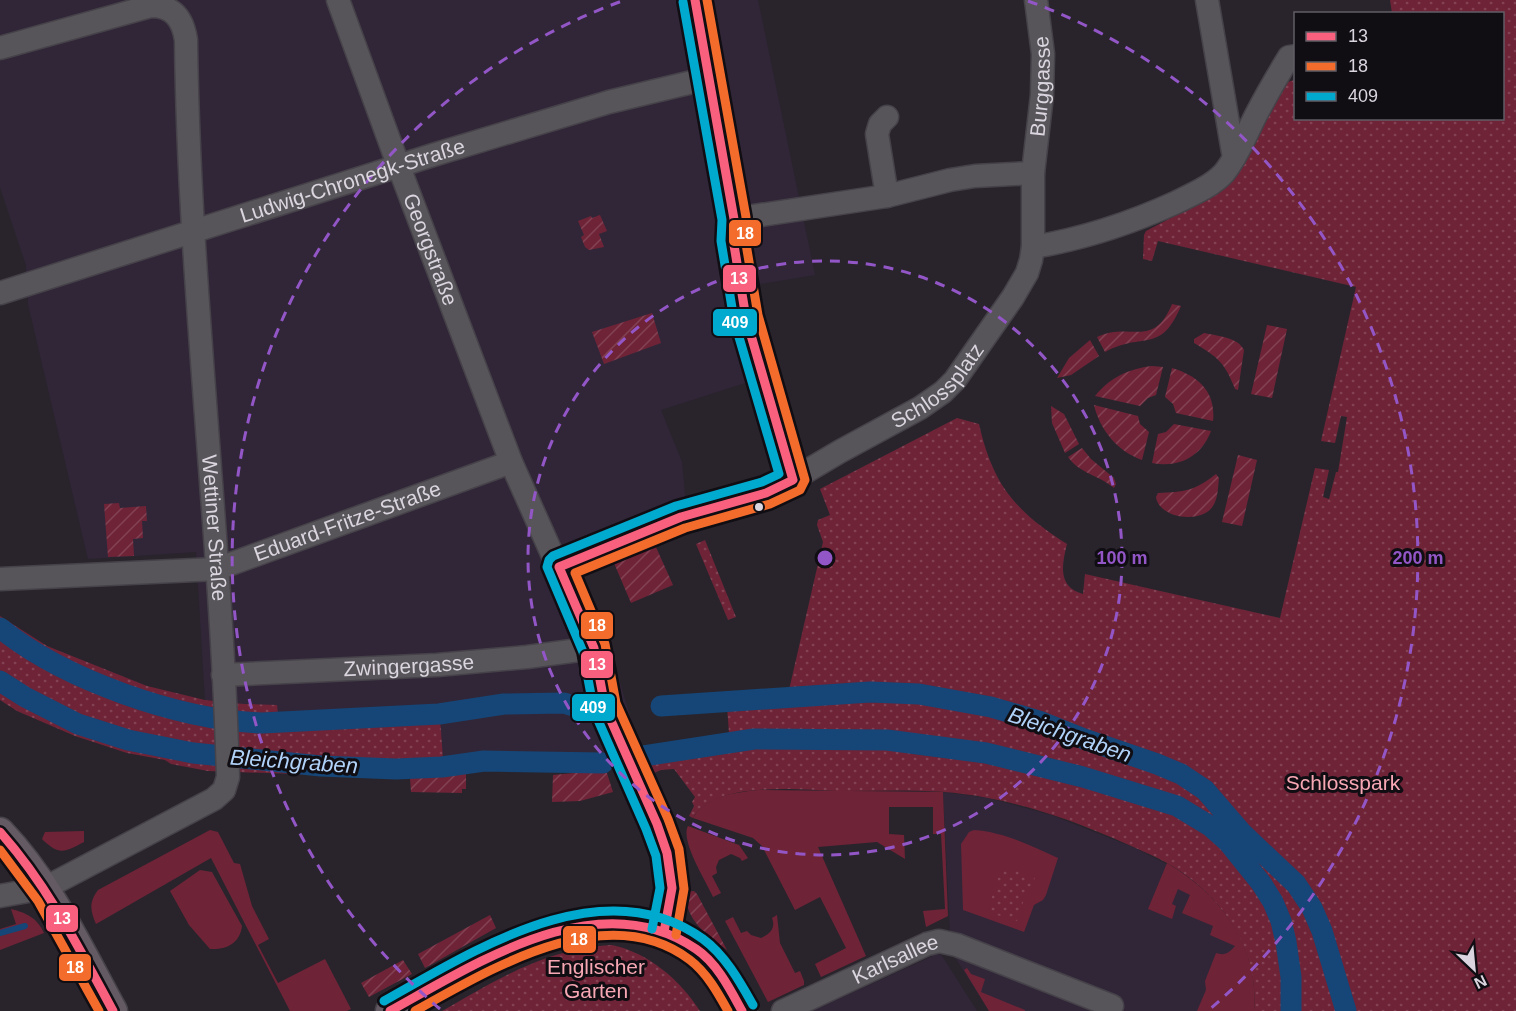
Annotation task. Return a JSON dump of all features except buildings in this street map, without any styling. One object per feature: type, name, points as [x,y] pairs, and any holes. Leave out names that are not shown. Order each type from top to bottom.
[{"type":"main road","points":[[0,832],[15,847],[45,888],[113,1011]]},
{"type":"main road","points":[[390,1011],[516,945],[563,929],[614,922],[664,932],[697,950],[715,968],[742,1011]]},
{"type":"street","name":"Georgstraße","points":[[338,0],[511,462],[594,648],[598,683],[606,710],[657,823],[670,865],[672,895],[664,932]]},
{"type":"street","points":[[695,0],[734,219],[733,239],[746,318],[793,480]]},
{"type":"street","name":"Burggasse","points":[[1033,173],[1042,95],[1042,64],[1036,0]]},
{"type":"street","points":[[1207,0],[1234,158]]},
{"type":"street","points":[[0,48],[151,6],[176,8]]},
{"type":"street","name":"Wettiner Straße","points":[[0,896],[45,888],[214,799],[224,790],[227,782],[225,701],[188,136],[186,40],[176,8]]},
{"type":"street","points":[[1033,247],[1055,244],[1120,226],[1147,216],[1209,185],[1223,174],[1234,158],[1261,104],[1289,57],[1294,56]]},
{"type":"street","name":"Ludwig-Chronegk-Straße","points":[[0,293],[433,155],[609,102],[709,78]]},
{"type":"street","points":[[887,117],[880,124],[877,134],[887,196]]},
{"type":"street","points":[[734,219],[887,196],[966,178],[1033,173]]},
{"type":"street","name":"Schlossplatz","points":[[559,567],[681,517],[766,493],[920,408],[943,392],[964,368],[1022,284],[1033,247],[1033,173]]},
{"type":"street","name":"Eduard-Fritze-Straße","points":[[0,579],[216,569],[511,462]]},
{"type":"street","name":"Zwingergasse","points":[[223,675],[437,665],[594,648]]},
{"type":"street","name":"Karlsallee","points":[[783,1011],[927,944],[939,941],[957,945],[1112,1006]]},
{"type":"shaded area","points":[[0,0],[758,0],[815,275],[754,285],[776,362],[745,383],[661,410],[682,462],[688,527],[578,574],[611,653],[641,752],[600,761],[519,758],[479,759],[443,764],[439,704],[277,715],[225,701],[205,700],[196,552],[88,559],[28,304],[26,265],[0,187]]},
{"type":"shaded area","points":[[943,792],[988,798],[1051,815],[1135,848],[1182,872],[1235,927],[1254,1011],[989,1011],[951,951]]},
{"type":"shaded area","points":[[934,952],[942,956],[977,1011],[812,1011],[933,956]]},
{"type":"green space","name":"Schlosspark","points":[[1390,0],[1516,0],[1516,1011],[1254,1011],[1254,990],[1246,951],[1227,916],[1199,886],[1167,863],[1113,838],[1052,815],[1004,801],[932,791],[760,790],[739,792],[720,798],[704,806],[693,818],[689,816],[695,797],[674,769],[661,770],[652,774],[638,762],[730,747],[727,706],[743,705],[743,694],[789,690],[823,542],[817,525],[818,520],[830,515],[820,489],[957,418],[979,424],[991,464],[1009,494],[1033,520],[1067,544],[1063,574],[1069,586],[1075,591],[1083,594],[1085,574],[1280,618],[1315,468],[1329,470],[1323,497],[1329,499],[1336,472],[1338,472],[1347,417],[1341,416],[1335,443],[1321,441],[1356,287],[1158,241],[1152,261],[1143,259],[1144,235],[1146,231],[1184,211],[1235,178],[1287,82],[1294,80],[1294,120],[1504,120],[1504,12],[1392,12]]},
{"type":"green space","points":[[600,215],[607,231],[599,234],[604,247],[589,250],[585,247],[581,237],[584,235],[578,221]]},
{"type":"green space","points":[[1172,304],[1181,306],[1166,331],[1158,337],[1119,346],[1105,352],[1097,337],[1109,333],[1149,330],[1165,318]]},
{"type":"green space","points":[[652,313],[661,343],[604,364],[592,332]]},
{"type":"green space","points":[[1267,325],[1287,329],[1272,398],[1251,394]]},
{"type":"green space","points":[[1204,333],[1237,342],[1244,350],[1238,390],[1235,389],[1220,362],[1194,343],[1194,339]]},
{"type":"green space","points":[[1090,340],[1099,356],[1071,375],[1057,378],[1069,358]]},
{"type":"green space","points":[[1152,366],[1163,367],[1156,395],[1148,398],[1140,406],[1095,396],[1120,375]]},
{"type":"green space","points":[[1172,368],[1182,371],[1204,387],[1212,402],[1213,421],[1176,413],[1173,404],[1165,397]]},
{"type":"green space","points":[[1094,405],[1138,416],[1140,424],[1149,432],[1142,460],[1125,451],[1111,439]]},
{"type":"green space","points":[[1051,406],[1064,414],[1079,444],[1065,453],[1052,423]]},
{"type":"green space","points":[[1174,424],[1211,431],[1201,448],[1188,459],[1171,464],[1152,463],[1158,434],[1166,432]]},
{"type":"green space","points":[[1082,448],[1091,459],[1114,478],[1116,484],[1114,488],[1078,467],[1068,457]]},
{"type":"green space","points":[[1238,455],[1257,460],[1242,526],[1222,522]]},
{"type":"green space","points":[[1216,474],[1219,478],[1217,496],[1208,512],[1191,517],[1182,516],[1172,514],[1159,504],[1156,497],[1158,493],[1189,490]]},
{"type":"green space","points":[[119,503],[120,508],[146,506],[147,521],[142,521],[143,538],[133,539],[134,556],[108,557],[104,504]]},
{"type":"green space","points":[[705,540],[736,617],[728,620],[696,544]]},
{"type":"green space","points":[[655,545],[673,585],[631,603],[614,563]]},
{"type":"green space","points":[[0,616],[47,646],[147,686],[205,700],[277,705],[278,715],[439,704],[443,759],[440,775],[410,778],[208,771],[127,753],[75,736],[17,711],[0,700]]},
{"type":"green space","points":[[606,770],[613,792],[580,801],[552,802],[553,775]]},
{"type":"green space","points":[[466,773],[466,789],[462,789],[462,793],[411,792],[410,778]]},
{"type":"green space","points":[[758,790],[943,792],[948,916],[926,927],[923,911],[945,909],[941,834],[933,834],[933,807],[889,807],[889,834],[904,835],[905,859],[877,842],[818,847],[866,956],[821,977],[815,964],[846,948],[820,897],[795,910],[762,846],[753,838],[693,818],[706,804],[722,796]]},
{"type":"green space","points":[[688,826],[739,845],[748,858],[742,861],[731,854],[719,860],[716,867],[717,873],[712,876],[721,893],[713,897],[691,851],[686,833]]},
{"type":"green space","points":[[210,830],[218,832],[234,863],[240,864],[252,906],[269,939],[258,945],[278,983],[325,959],[351,1009],[347,1011],[290,1011],[211,858],[96,924],[91,906],[98,890]]},
{"type":"green space","points":[[974,830],[1007,837],[1058,858],[1046,895],[1043,900],[1034,905],[1024,932],[963,910],[961,844],[969,832]]},
{"type":"green space","points":[[84,831],[84,842],[62,851],[53,848],[42,839],[45,832]]},
{"type":"green space","points":[[1167,863],[1204,890],[1233,924],[1250,965],[1254,987],[1254,1011],[1197,1011],[1206,990],[1205,981],[1216,953],[1227,953],[1235,946],[1210,935],[1213,926],[1182,913],[1190,895],[1178,889],[1172,904],[1176,906],[1172,919],[1148,909]]},
{"type":"green space","points":[[1002,866],[1035,877],[1030,893],[1026,893],[1017,921],[987,912]]},
{"type":"green space","points":[[200,870],[212,872],[242,926],[239,937],[227,947],[210,949],[189,925],[170,891]]},
{"type":"green space","points":[[694,891],[727,950],[698,926],[693,919],[686,902],[685,892]]},
{"type":"green space","points":[[11,909],[31,917],[44,933],[0,950],[0,929],[16,924]]},
{"type":"green space","points":[[490,915],[496,928],[425,968],[418,954]]},
{"type":"green space","points":[[777,915],[780,943],[795,973],[800,971],[804,985],[768,1002],[725,921],[733,917],[741,933],[747,931],[761,938],[771,930],[772,918]]},
{"type":"green space","name":"Englischer Garten","points":[[612,945],[639,954],[662,969],[683,989],[700,1011],[442,1011],[503,977],[543,959],[565,952]]},
{"type":"green space","points":[[403,960],[412,974],[369,997],[361,983]]},
{"type":"green space","points":[[967,968],[971,974],[985,979],[981,992],[1025,1011],[989,1011],[964,970]]},
{"type":"waterway","points":[[0,628],[26,647],[89,680],[160,705],[230,720],[262,723],[439,714],[504,704],[564,703],[586,710]]},
{"type":"waterway","name":"Bleichgraben","points":[[0,681],[25,697],[78,724],[128,740],[193,753],[321,766],[396,769],[442,767],[484,761],[603,763]]},
{"type":"waterway","name":"Bleichgraben","points":[[661,706],[870,692],[919,694],[991,707],[1039,721],[1181,774],[1205,790],[1243,834],[1296,884],[1312,908],[1322,931],[1346,1011]]},
{"type":"waterway","name":"Bleichgraben","points":[[637,757],[754,739],[887,740],[986,753],[1083,777],[1177,806],[1210,826],[1228,842],[1261,883],[1273,902],[1286,942],[1291,977],[1291,1011]]},
{"type":"waterway","points":[[0,933],[25,926]]},
{"type":"transit line","name":"13","points":[[664,932],[672,888],[667,853],[657,824],[605,707],[594,648],[559,567],[681,517],[766,493],[793,480],[746,318],[733,239],[734,219],[695,0]]},
{"type":"transit line","name":"18","points":[[676,935],[684,889],[679,849],[616,703],[605,644],[575,573],[685,528],[770,504],[800,490],[805,480],[758,315],[745,238],[746,217],[707,0]]},
{"type":"transit line","name":"409","points":[[652,929],[660,888],[656,856],[594,711],[583,652],[547,567],[553,556],[676,506],[762,482],[779,474],[734,320],[721,241],[722,220],[683,2]]},
{"type":"transit line","name":"13","points":[[0,832],[48,896],[113,1011]]},
{"type":"transit line","name":"18","points":[[0,850],[38,901],[99,1011]]},
{"type":"transit line","name":"409","points":[[384,1001],[458,960],[499,940],[540,924],[582,914],[624,911],[664,919],[703,939],[725,961],[753,1005]]},
{"type":"transit line","name":"13","points":[[390,1011],[499,953],[539,937],[579,927],[620,924],[659,930],[696,949],[717,969],[742,1011]]},
{"type":"transit line","name":"18","points":[[415,1011],[478,976],[550,946],[587,937],[623,935],[657,942],[690,960],[707,977],[728,1011]]}]
